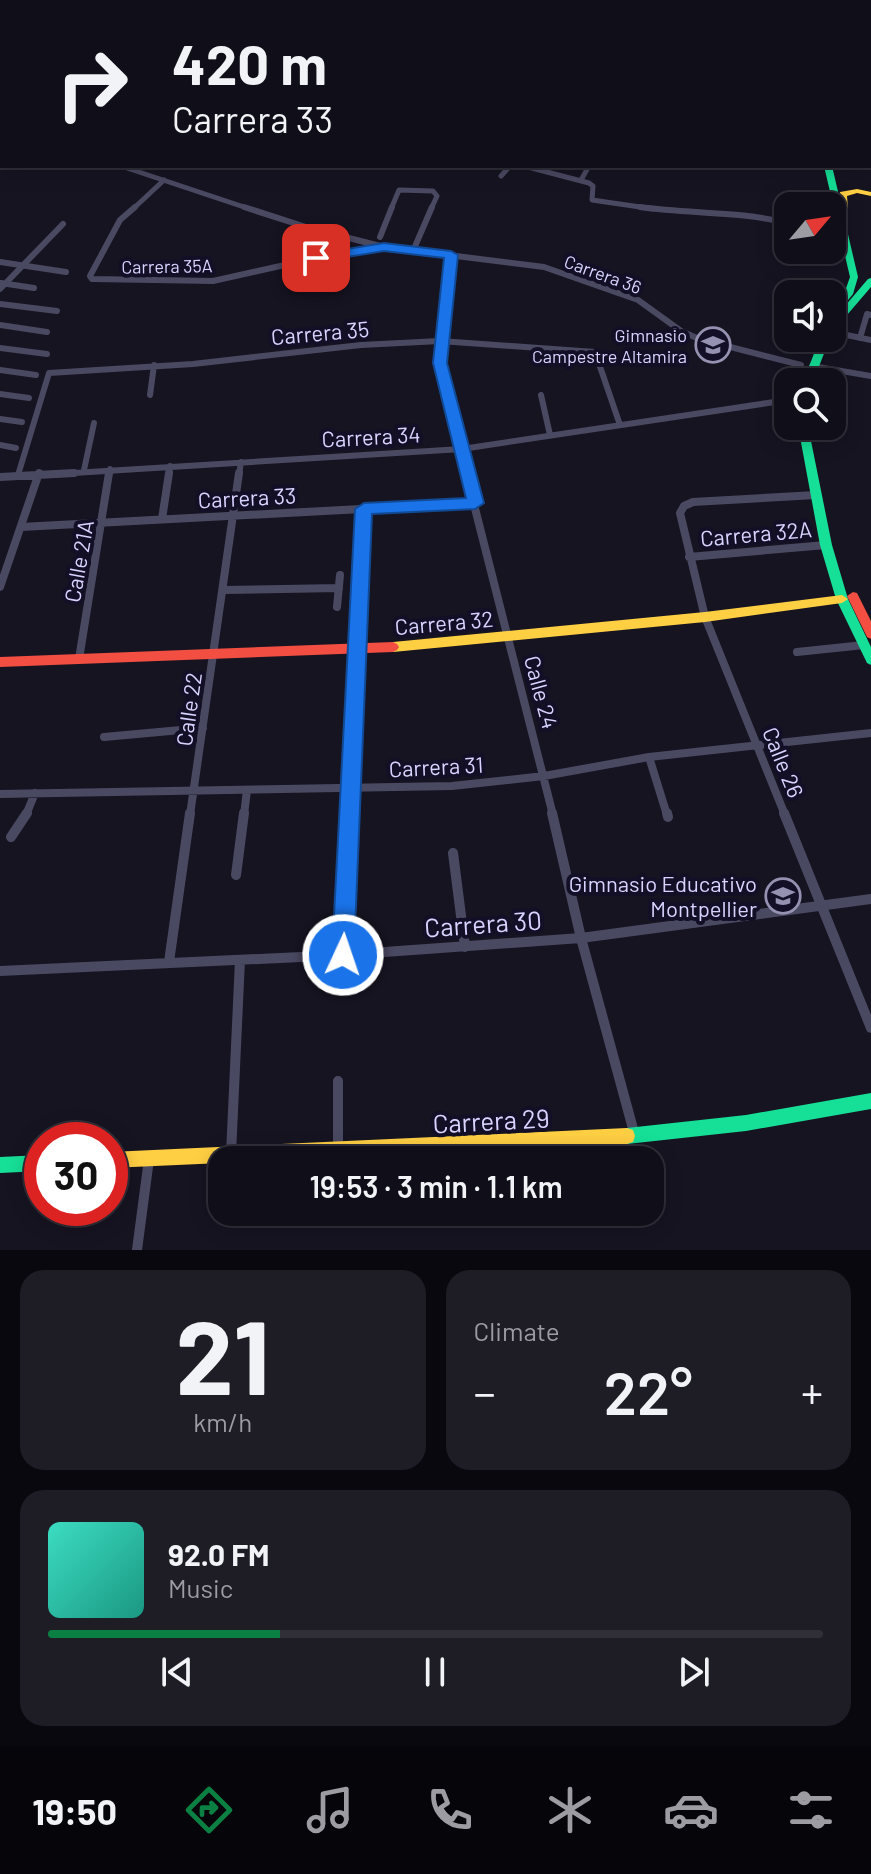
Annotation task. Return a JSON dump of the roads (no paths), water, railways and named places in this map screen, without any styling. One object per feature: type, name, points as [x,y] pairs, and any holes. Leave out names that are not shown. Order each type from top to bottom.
[{"type":"main road","points":[[831,168],[854,277],[846,296]]},
{"type":"main road","points":[[832,168],[842,180],[861,184],[871,181]]},
{"type":"main road","points":[[849,247],[854,242],[842,196],[857,191],[871,194]]},
{"type":"main road","points":[[846,312],[871,281]]},
{"type":"main road","points":[[806,366],[810,352]]},
{"type":"main road","points":[[806,366],[816,352]]},
{"type":"main road","points":[[806,440],[826,545],[842,599],[867,640]]},
{"type":"main road","points":[[817,440],[836,544],[853,596],[868,619],[867,640],[871,660]]},
{"type":"main road","name":"Carrera 32","points":[[0,662],[359,649],[705,617],[842,599]]},
{"type":"main road","name":"Carrera 29","points":[[407,1146],[635,1136],[746,1123],[871,1101]]},
{"type":"main road","name":"Carrera 29","points":[[128,1159],[208,1155]]},
{"type":"main road","points":[[0,1165],[24,1164]]},
{"type":"street","points":[[127,168],[306,227],[384,247]]},
{"type":"street","points":[[501,176],[508,168]]},
{"type":"street","points":[[532,168],[593,186],[592,200],[693,214],[751,214],[774,220]]},
{"type":"street","points":[[581,180],[588,168]]},
{"type":"street","name":"Carrera 35A","points":[[164,180],[120,220],[90,276],[92,279],[213,281],[384,247]]},
{"type":"street","points":[[380,237],[399,190],[433,191],[437,196],[413,251]]},
{"type":"street","points":[[1,285],[63,224]]},
{"type":"street","name":"Carrera 36","points":[[384,247],[544,267],[638,300],[681,331],[699,339],[806,366]]},
{"type":"street","name":"Calle 24","points":[[451,255],[440,363],[506,637],[544,776],[581,938],[635,1136]]},
{"type":"street","points":[[0,262],[66,272]]},
{"type":"street","points":[[1,285],[34,288]]},
{"type":"street","points":[[0,304],[57,311]]},
{"type":"street","points":[[861,335],[867,314],[871,315]]},
{"type":"street","points":[[0,325],[47,332]]},
{"type":"street","points":[[846,332],[871,337]]},
{"type":"street","name":"Carrera 35","points":[[7,475],[49,373],[440,341],[595,352],[620,425]]},
{"type":"street","points":[[0,348],[47,354]]},
{"type":"street","points":[[150,395],[154,365]]},
{"type":"street","points":[[806,366],[871,376]]},
{"type":"street","points":[[0,370],[36,375]]},
{"type":"street","points":[[0,394],[29,398]]},
{"type":"street","points":[[541,395],[550,435]]},
{"type":"street","name":"Carrera 34","points":[[7,475],[462,449],[774,401]]},
{"type":"street","points":[[0,419],[22,422]]},
{"type":"street","points":[[84,470],[94,423]]},
{"type":"street","points":[[0,445],[16,448]]},
{"type":"street","name":"Calle 22","points":[[169,962],[241,462]]},
{"type":"street","points":[[162,519],[170,466]]},
{"type":"street","name":"Calle 21A","points":[[79,659],[110,469]]},
{"type":"street","points":[[0,587],[39,473]]},
{"type":"street","name":"Calle 26","points":[[816,495],[693,502],[684,506],[680,513],[705,617],[871,1028]]},
{"type":"street","name":"Carrera 33","points":[[21,527],[475,503]]},
{"type":"street","points":[[343,955],[364,509]]},
{"type":"street","name":"Carrera 32A","points":[[689,557],[826,545]]},
{"type":"street","points":[[337,607],[340,575]]},
{"type":"street","points":[[224,590],[339,588]]},
{"type":"street","points":[[797,652],[867,640]]},
{"type":"street","points":[[104,737],[203,728]]},
{"type":"street","name":"Carrera 31","points":[[0,794],[452,786],[544,776],[649,757],[871,733]]},
{"type":"street","points":[[649,757],[668,817]]},
{"type":"street","points":[[236,875],[247,790]]},
{"type":"street","points":[[11,837],[26,816],[35,793]]},
{"type":"street","points":[[453,853],[465,947]]},
{"type":"street","name":"Carrera 30","points":[[0,971],[343,955],[581,938],[871,899]]},
{"type":"street","points":[[231,1146],[240,960]]},
{"type":"street","points":[[338,1081],[338,1146]]},
{"type":"street","points":[[137,1250],[149,1158]]},
{"type":"place","name":"Gimnasio Campestre Altamira","points":[[713,345]]},
{"type":"place","name":"Gimnasio Educativo Montpellier","points":[[783,896]]}]
